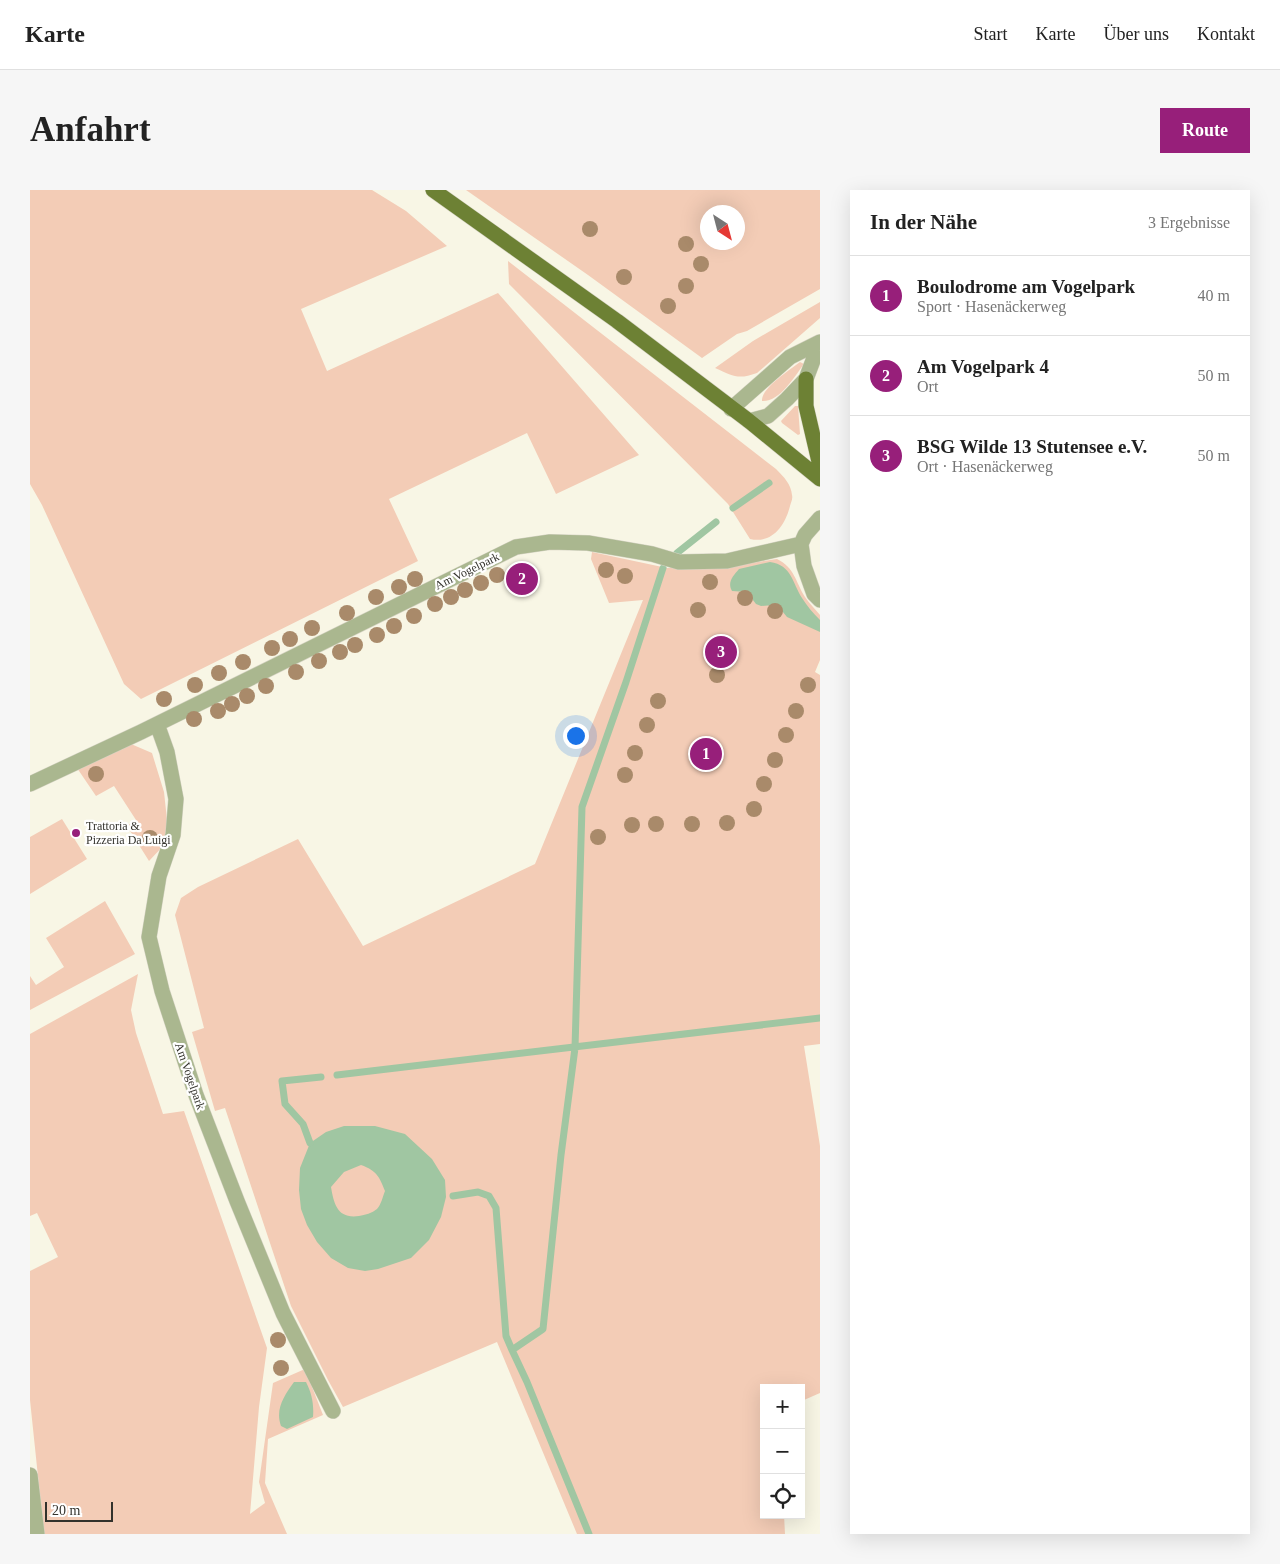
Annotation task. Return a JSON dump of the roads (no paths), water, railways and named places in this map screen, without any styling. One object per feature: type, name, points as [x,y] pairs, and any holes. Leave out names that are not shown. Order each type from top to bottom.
[{"type":"main road","points":[[433,190],[617,321],[749,421],[820,479]]},
{"type":"main road","points":[[806,379],[806,406],[820,466]]},
{"type":"street","points":[[731,408],[790,357],[820,342]]},
{"type":"street","points":[[749,421],[768,416],[806,379],[820,342]]},
{"type":"street","points":[[820,518],[805,535],[801,544],[804,566],[814,594],[820,600]]},
{"type":"street","name":"Am Vogelpark","points":[[30,784],[158,724],[516,547],[550,542],[588,543],[652,554],[679,562],[727,561],[801,544]]},
{"type":"street","name":"Am Vogelpark","points":[[158,724],[167,752],[176,799],[173,835],[159,876],[149,937],[162,991],[196,1095],[237,1201],[283,1313],[332,1411]]},
{"type":"street","points":[[30,1475],[37,1534]]},
{"type":"waterway","points":[[733,508],[769,483]]},
{"type":"waterway","points":[[677,553],[716,522]]},
{"type":"waterway","points":[[589,1534],[512,1350],[543,1329],[561,1155],[575,1048],[582,807],[626,682],[663,568]]},
{"type":"waterway","points":[[337,1075],[820,1018]]},
{"type":"waterway","points":[[310,1143],[303,1124],[285,1104],[282,1081],[321,1077]]},
{"type":"waterway","points":[[453,1196],[478,1192],[489,1196],[496,1208],[506,1336],[512,1350]]},
{"type":"place","name":"Am Vogelpark 4","points":[[522,579]]},
{"type":"place","name":"BSG Wilde 13 Stutensee e.V.","points":[[721,652]]},
{"type":"place","name":"Boulodrome am Vogelpark","points":[[706,754]]},
{"type":"place","name":"Trattoria & Pizzeria Da Luigi","points":[[76,833]]}]
